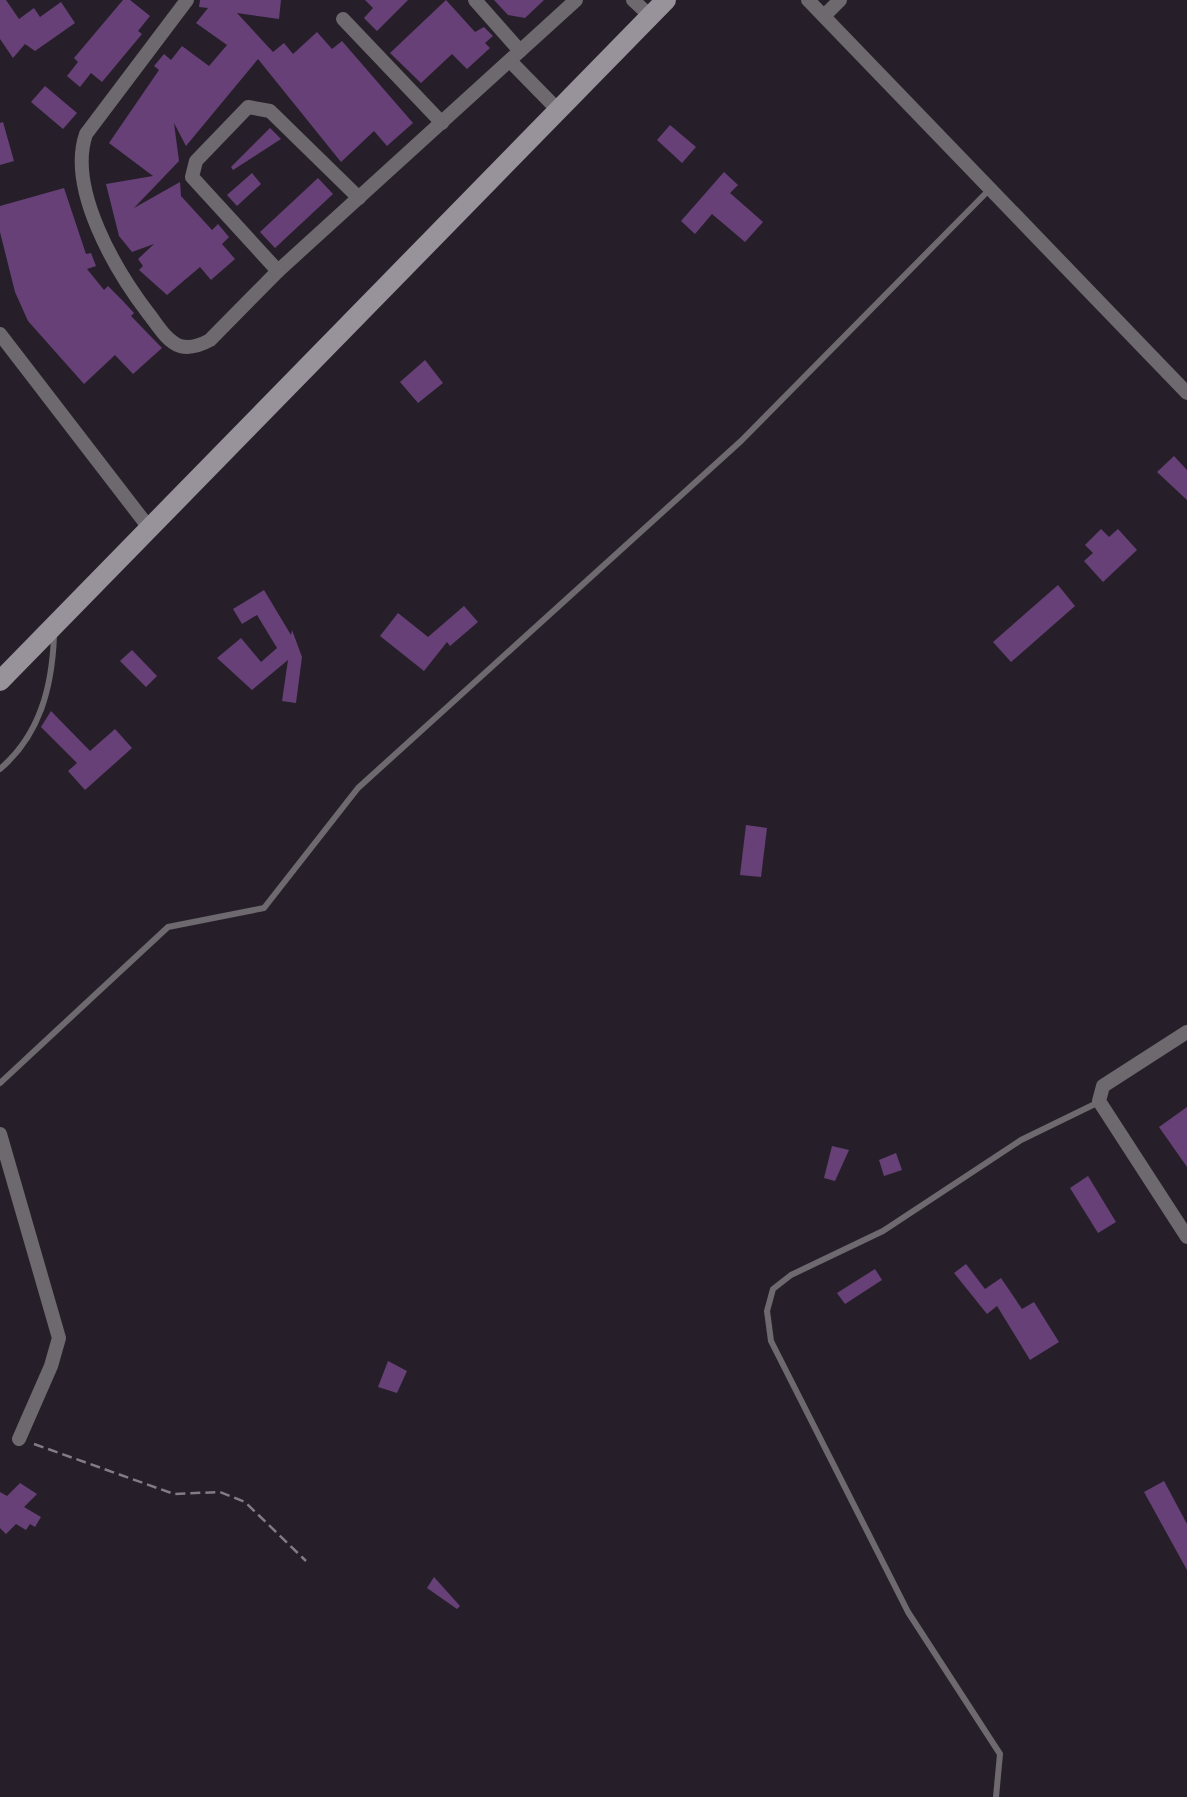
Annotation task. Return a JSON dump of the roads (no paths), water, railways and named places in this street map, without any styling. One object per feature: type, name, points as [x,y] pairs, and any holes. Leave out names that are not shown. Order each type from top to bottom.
[{"type":"main road","points":[[0,681],[556,108],[666,0]]},
{"type":"street","points":[[188,0],[86,134],[82,156],[100,231],[117,273],[167,338],[181,346],[198,347],[576,0]]},
{"type":"street","points":[[474,0],[556,108]]},
{"type":"street","points":[[633,0],[650,16]]},
{"type":"street","points":[[808,0],[1187,393]]},
{"type":"street","points":[[824,16],[840,0]]},
{"type":"street","points":[[344,19],[442,122]]},
{"type":"street","points":[[278,271],[192,178],[196,161],[248,107],[270,111],[359,198]]},
{"type":"street","points":[[0,334],[150,528]]},
{"type":"street","points":[[1187,1032],[1104,1086],[1099,1102],[1187,1237]]},
{"type":"street","points":[[0,1134],[58,1338],[52,1366],[19,1438]]},
{"type":"lane","points":[[0,1083],[168,926],[264,908],[358,788],[741,441],[990,189]]},
{"type":"lane","points":[[0,769],[26,741],[42,713],[54,626]]},
{"type":"lane","points":[[996,1797],[1000,1754],[908,1612],[770,1340],[767,1311],[773,1289],[791,1275],[883,1231],[1021,1140],[1099,1102]]}]
